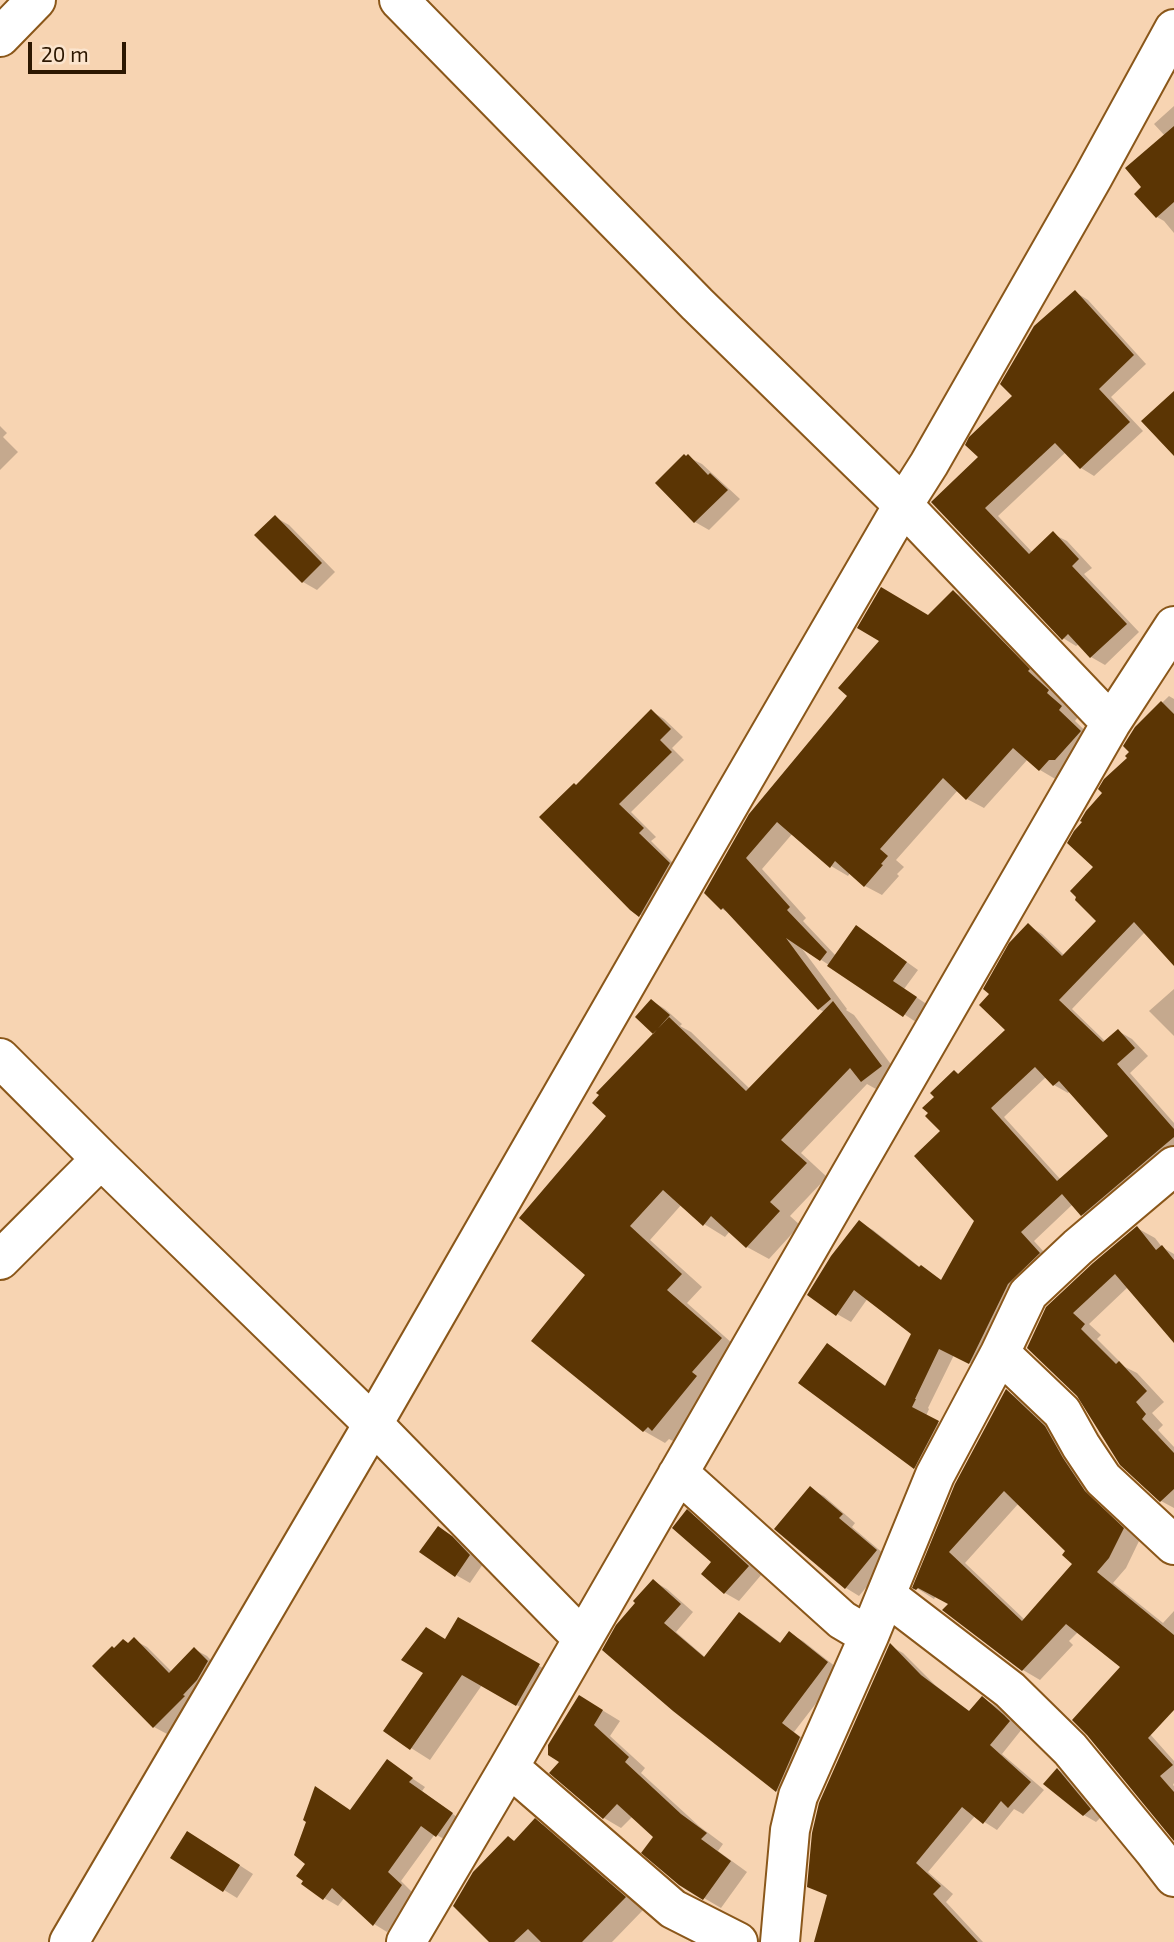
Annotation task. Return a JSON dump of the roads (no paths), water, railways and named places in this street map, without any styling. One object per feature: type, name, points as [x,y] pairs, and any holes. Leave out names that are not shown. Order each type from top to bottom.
[{"type":"street","points":[[0,37],[36,0]]},
{"type":"street","points":[[399,0],[697,304],[903,505],[1111,723]]},
{"type":"street","points":[[69,1942],[373,1424],[929,464],[1174,29]]},
{"type":"street","points":[[406,1942],[1111,723],[1174,626]]},
{"type":"street","points":[[0,1058],[373,1424],[582,1638]]},
{"type":"street","points":[[0,1260],[100,1159]]},
{"type":"street","points":[[779,1942],[790,1829],[798,1796],[869,1636],[935,1475],[1028,1294],[1078,1247],[1174,1166]]},
{"type":"street","points":[[1000,1353],[1062,1412],[1103,1479],[1174,1545]]},
{"type":"street","points":[[677,1475],[690,1483],[842,1620],[869,1636]]},
{"type":"street","points":[[886,1595],[1010,1690],[1070,1749],[1169,1856]]},
{"type":"street","points":[[509,1767],[673,1909],[738,1942]]}]
